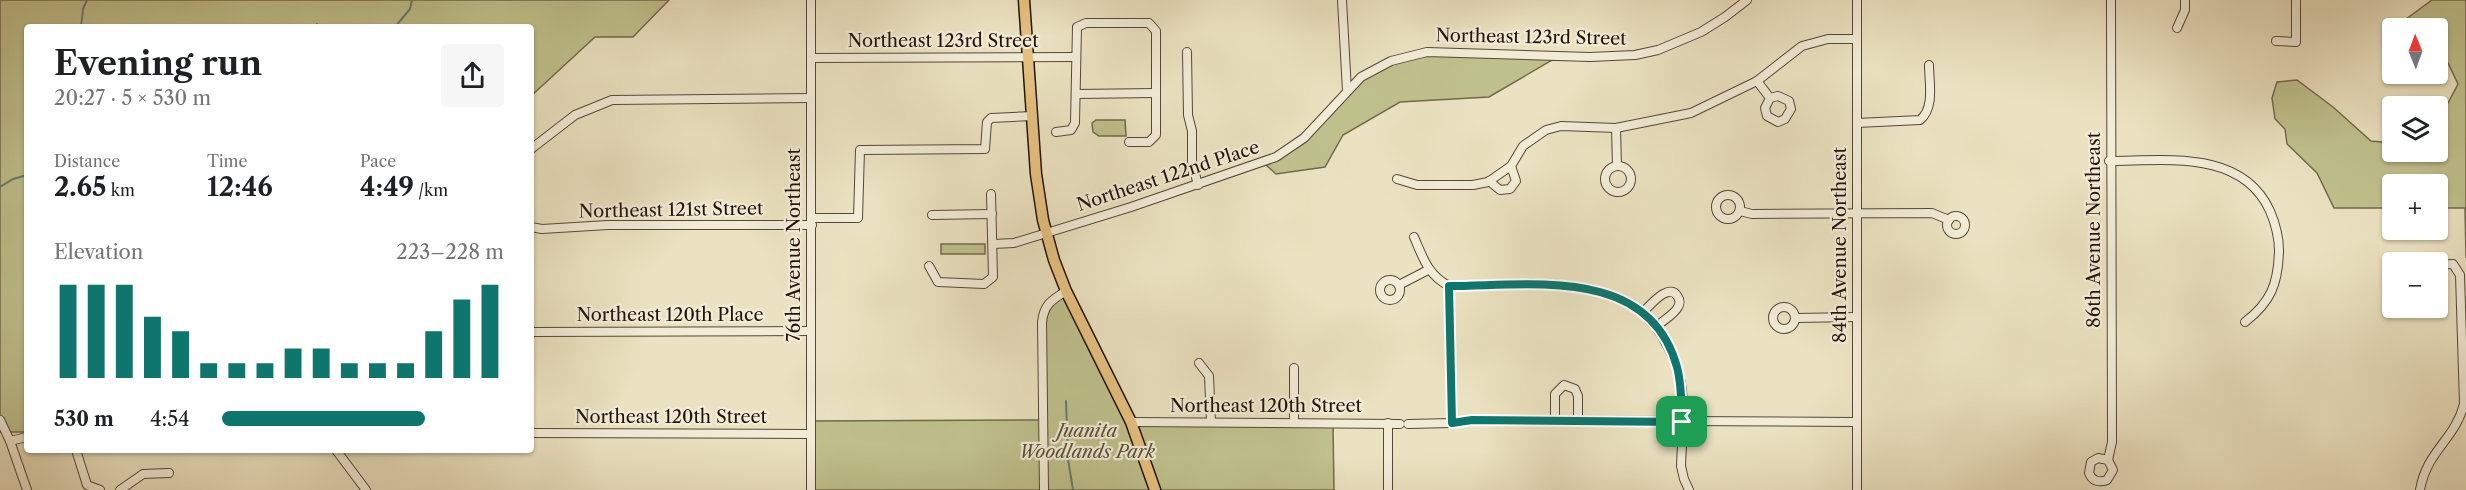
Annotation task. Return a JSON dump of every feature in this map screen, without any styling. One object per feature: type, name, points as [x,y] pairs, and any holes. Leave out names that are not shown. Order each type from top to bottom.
[{"type":"main road","points":[[1024,0],[1037,189],[1046,232],[1066,291],[1131,422],[1155,490]]},
{"type":"street","name":"76th Avenue Northeast","points":[[811,0],[811,490]]},
{"type":"street","points":[[1342,0],[1347,91]]},
{"type":"street","name":"Northeast 123rd Street","points":[[1347,91],[1361,77],[1391,60],[1427,52],[1598,57],[1635,55],[1658,50],[1701,32],[1747,0]]},
{"type":"street","name":"84th Avenue Northeast","points":[[1857,0],[1857,490]]},
{"type":"street","name":"86th Avenue Northeast","points":[[2108,460],[2112,442],[2109,162],[2111,0]]},
{"type":"street","points":[[2177,28],[2185,10],[2185,0]]},
{"type":"street","points":[[2276,41],[2296,42],[2296,0]]},
{"type":"street","points":[[1056,132],[1071,130],[1076,123],[1076,32],[1078,26],[1096,23],[1149,23],[1154,26],[1155,139],[1129,142]]},
{"type":"street","points":[[1397,179],[1416,185],[1473,185],[1490,181],[1511,166],[1524,146],[1546,130],[1561,126],[1616,128],[1691,113],[1757,81],[1802,46],[1828,39],[1856,39]]},
{"type":"street","points":[[1187,52],[1188,115],[1192,131],[1192,162],[1198,185]]},
{"type":"street","name":"Northeast 123rd Street","points":[[812,58],[1076,57]]},
{"type":"street","points":[[1857,123],[1920,120],[1925,116],[1929,103],[1929,65]]},
{"type":"street","points":[[1757,81],[1770,98]]},
{"type":"street","name":"Northeast 122nd Place","points":[[993,244],[1014,243],[1262,164],[1304,138],[1347,91]]},
{"type":"street","points":[[1076,94],[1156,93]]},
{"type":"street","points":[[534,147],[575,115],[612,100],[811,98]]},
{"type":"street","name":"Northeast 121st Street","points":[[534,228],[812,222],[858,218],[860,150],[985,149],[987,122],[991,118],[1032,117]]},
{"type":"street","points":[[1616,128],[1617,166]]},
{"type":"street","points":[[2109,162],[2192,160],[2222,168],[2257,188],[2267,203],[2279,236],[2277,276],[2262,309],[2245,322]]},
{"type":"street","points":[[1490,181],[1500,189],[1510,189],[1516,181],[1511,166]]},
{"type":"street","points":[[929,266],[938,282],[984,284],[993,277],[991,194]]},
{"type":"street","points":[[1740,211],[1752,214],[1932,213],[1949,220]]},
{"type":"street","points":[[932,215],[992,214]]},
{"type":"street","points":[[1414,237],[1428,270],[1449,286],[1577,286],[1609,293],[1646,316],[1656,327],[1677,365],[1681,384],[1683,479],[1689,490]]},
{"type":"street","points":[[2420,490],[2423,471],[2461,417],[2464,404],[2460,275],[2457,267],[2448,264]]},
{"type":"street","points":[[1399,285],[1428,270]]},
{"type":"street","points":[[1449,286],[1452,423]]},
{"type":"street","points":[[1044,490],[1043,309],[1050,301],[1066,291]]},
{"type":"street","points":[[1646,316],[1665,293],[1671,292],[1677,296],[1679,303],[1677,309],[1656,327]]},
{"type":"street","points":[[1795,318],[1857,317]]},
{"type":"street","name":"Northeast 120th Place","points":[[534,332],[810,331]]},
{"type":"street","points":[[1199,363],[1209,376],[1211,422]]},
{"type":"street","points":[[1294,368],[1294,423]]},
{"type":"street","points":[[1555,420],[1555,394],[1564,385],[1575,388],[1578,396],[1578,420]]},
{"type":"street","points":[[0,420],[27,490]]},
{"type":"street","name":"Northeast 120th Street","points":[[1131,422],[1404,424],[1452,423],[1472,420],[1856,422]]},
{"type":"street","points":[[1388,423],[1388,490]]},
{"type":"street","name":"Northeast 120th Street","points":[[534,433],[810,434]]},
{"type":"street","points":[[10,441],[24,438]]},
{"type":"street","points":[[77,453],[87,485],[100,490]]},
{"type":"street","points":[[338,453],[363,489]]},
{"type":"street","points":[[120,490],[143,474],[169,473]]},
{"type":"green space","points":[[0,0],[669,0],[633,37],[595,37],[534,93],[534,24],[24,24],[24,432],[0,432]]},
{"type":"green space","points":[[2432,0],[2466,0],[2466,258],[2465,208],[2448,208],[2448,174],[2382,174],[2382,208],[2334,208],[2317,173],[2287,144],[2285,129],[2275,119],[2272,98],[2277,82],[2297,80],[2333,107],[2371,141],[2382,142],[2382,162],[2448,162],[2448,103],[2458,84],[2448,63],[2448,18],[2408,18]]},
{"type":"green space","points":[[1409,55],[1559,56],[1489,97],[1400,102],[1343,135],[1325,167],[1276,174],[1266,165],[1285,154],[1361,77]]},
{"type":"green space","points":[[1096,120],[1125,120],[1126,136],[1099,136],[1093,132],[1092,123]]},
{"type":"green space","points":[[941,244],[985,244],[985,254],[941,254]]},
{"type":"green space","name":"Juanita Woodlands Park","points":[[1066,291],[1131,422],[1333,423],[1334,490],[813,490],[812,421],[1043,420],[1043,309]]},
{"type":"waterway","points":[[81,24],[83,9],[87,0]]},
{"type":"waterway","points":[[398,24],[410,9],[412,0]]},
{"type":"waterway","points":[[0,187],[24,176]]},
{"type":"waterway","points":[[1066,401],[1068,459],[1073,490]]},
{"type":"route","points":[[1449,286],[1577,286],[1600,290],[1618,297],[1643,312],[1670,349],[1677,365],[1681,384],[1682,422],[1472,420],[1452,423],[1449,286]]}]
